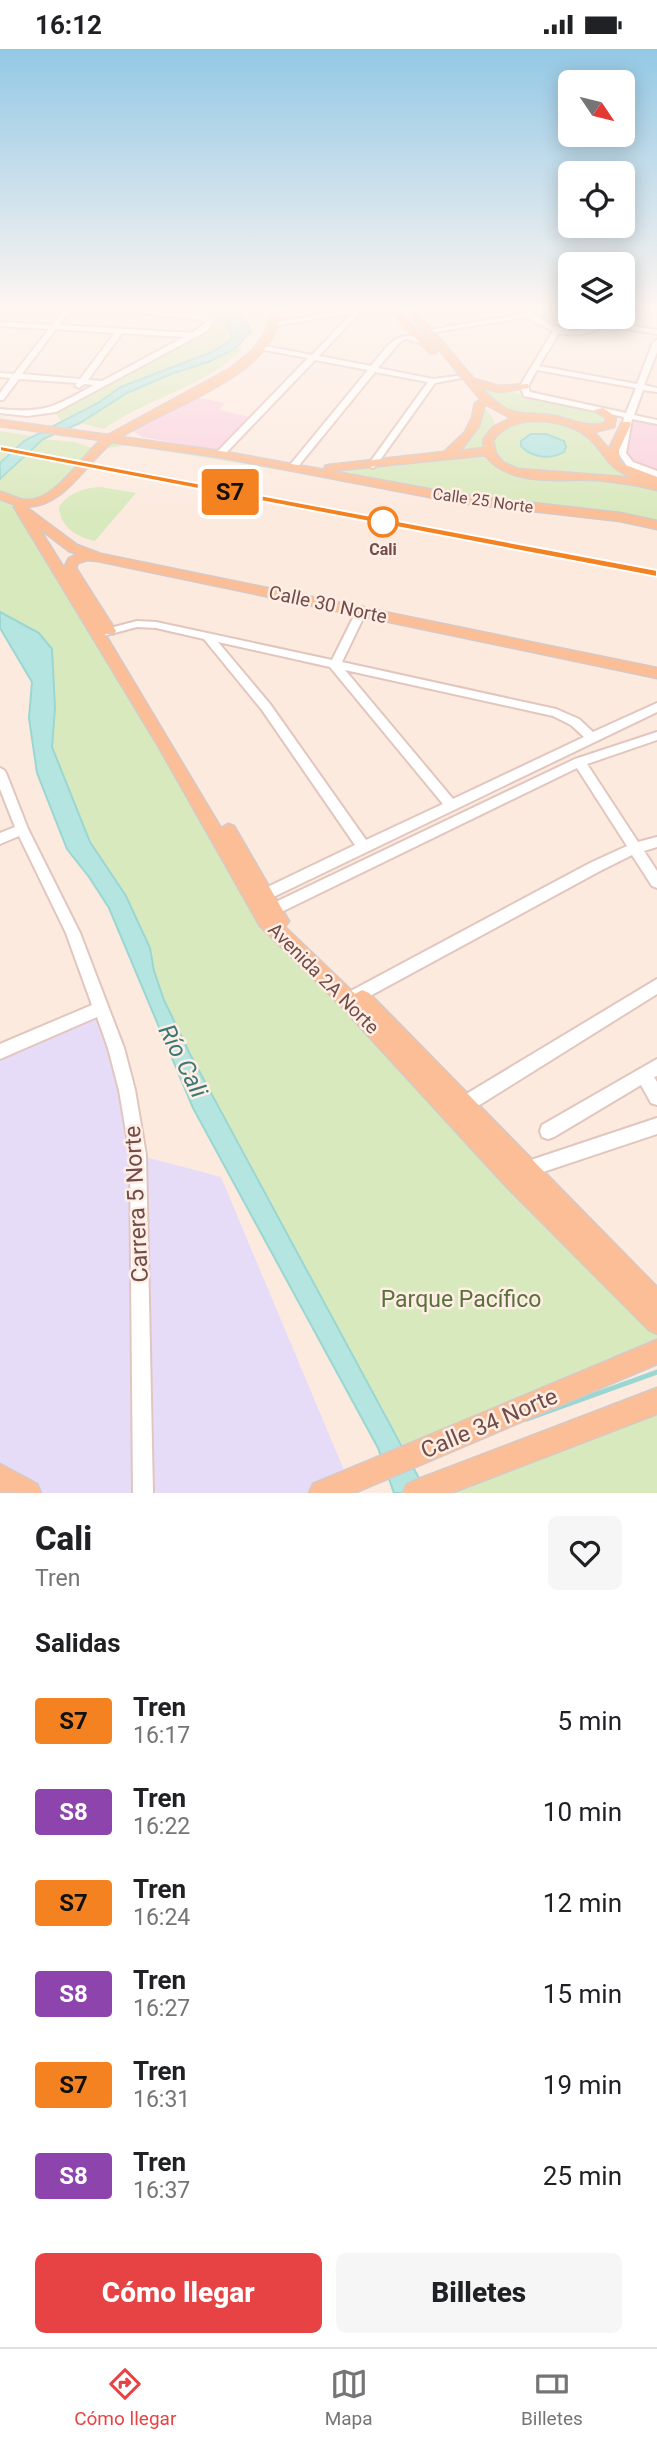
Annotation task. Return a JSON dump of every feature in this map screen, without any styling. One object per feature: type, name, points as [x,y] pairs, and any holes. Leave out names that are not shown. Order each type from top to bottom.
[{"type":"main road","points":[[18,505],[31,504],[51,496],[111,437],[225,377]]},
{"type":"main road","points":[[469,377],[491,404],[524,419]]},
{"type":"main road","points":[[457,378],[492,417],[496,429]]},
{"type":"main road","points":[[473,382],[499,389],[526,390]]},
{"type":"main road","points":[[444,458],[457,450],[471,429],[480,415],[480,403]]},
{"type":"main road","points":[[599,410],[611,418],[608,426],[593,430],[552,419],[524,419],[496,429],[488,440],[488,451],[504,466],[530,476],[655,480]]},
{"type":"main road","points":[[615,464],[614,450],[627,420]]},
{"type":"main road","name":"Calle 25 Norte","points":[[0,423],[32,430],[111,437],[220,454],[461,499],[620,517],[657,525]]},
{"type":"main road","points":[[128,427],[127,430],[133,436],[161,445]]},
{"type":"main road","points":[[578,427],[597,440],[615,464],[631,474],[655,480]]},
{"type":"main road","points":[[0,431],[32,430],[72,441],[82,440],[85,434]]},
{"type":"main road","name":"Calle 25 Norte","points":[[309,469],[444,458],[488,451]]},
{"type":"main road","name":"Calle 30 Norte","points":[[1,495],[73,548],[98,557],[657,673]]},
{"type":"main road","name":"Avenida 2A Norte","points":[[18,505],[104,633]]},
{"type":"main road","name":"Avenida 2A Norte","points":[[98,557],[80,557],[70,566],[166,745],[263,905],[459,1108],[657,1322]]},
{"type":"main road","name":"Avenida 2A Norte","points":[[519,1173],[657,1304]]},
{"type":"main road","name":"Calle 34 Norte","points":[[339,1488],[657,1352]]},
{"type":"main road","name":"Calle 34 Norte","points":[[415,1493],[657,1401]]},
{"type":"main road","points":[[0,1477],[28,1493]]},
{"type":"street","points":[[0,398],[16,377]]},
{"type":"street","points":[[32,377],[103,384]]},
{"type":"street","points":[[66,403],[85,377]]},
{"type":"street","points":[[0,411],[38,413],[66,403],[115,377]]},
{"type":"street","points":[[220,454],[293,377]]},
{"type":"street","points":[[293,467],[367,377]]},
{"type":"street","points":[[417,377],[433,381],[457,378]]},
{"type":"street","points":[[532,377],[526,390],[627,420],[657,422]]},
{"type":"street","points":[[587,377],[657,390]]},
{"type":"street","points":[[644,377],[627,420],[622,453],[625,459],[655,480]]},
{"type":"street","points":[[372,465],[433,381]]},
{"type":"street","points":[[335,666],[362,610]]},
{"type":"street","points":[[104,633],[145,623],[556,713],[575,722],[592,738]]},
{"type":"street","points":[[209,638],[266,707],[363,846]]},
{"type":"street","points":[[335,666],[451,804]]},
{"type":"street","points":[[263,905],[363,846],[657,707]]},
{"type":"street","points":[[263,905],[579,762],[657,736]]},
{"type":"street","points":[[579,762],[657,882]]},
{"type":"street","name":"Carrera 5 Norte","points":[[0,773],[22,829],[73,933],[116,1048],[127,1090],[138,1155],[143,1493]]},
{"type":"street","points":[[0,839],[22,829]]},
{"type":"street","points":[[353,997],[538,897],[635,848],[657,842]]},
{"type":"street","points":[[459,1108],[657,986]]},
{"type":"street","points":[[0,1052],[101,1008]]},
{"type":"street","points":[[548,1131],[650,1071],[657,1097]]},
{"type":"street","points":[[519,1173],[657,1126]]},
{"type":"shaded area","points":[[195,397],[225,403],[219,410],[255,418],[223,451],[142,437],[135,432],[134,429]]},
{"type":"shaded area","points":[[629,416],[657,422],[657,474],[630,464],[623,447]]},
{"type":"shaded area","points":[[101,1008],[138,1155],[221,1177],[349,1482],[322,1493],[28,1493],[0,1477],[0,1052]]},
{"type":"green space","points":[[118,377],[146,377],[121,387],[98,403],[61,421],[55,412]]},
{"type":"green space","points":[[161,377],[203,377],[139,408],[104,429],[80,423],[114,400]]},
{"type":"green space","name":"Parque Pacífico","points":[[473,382],[599,410],[611,423],[589,429],[610,458],[625,472],[657,487],[657,525],[461,499],[127,445],[98,450],[51,496],[17,502],[254,900],[657,1322],[657,1352],[409,1456],[349,1351],[190,1054],[164,1000],[154,971],[150,948],[126,896],[90,842],[52,747],[55,708],[39,633],[0,612],[0,479],[43,439],[75,442],[97,450],[111,437],[309,469],[444,458],[457,450],[480,403],[497,428],[523,419],[503,411]]},
{"type":"green space","points":[[0,431],[32,436],[0,463]]},
{"type":"green space","points":[[100,487],[136,493],[95,541],[71,530],[63,520],[59,507],[77,492]]},
{"type":"green space","points":[[657,1401],[657,1493],[448,1493]]},
{"type":"water","points":[[146,377],[163,377],[127,393],[80,423],[43,439],[0,479],[0,463],[24,441],[98,403],[121,387]]},
{"type":"water","points":[[531,434],[546,434],[564,441],[564,452],[541,457],[521,446],[521,441]]},
{"type":"water","name":"Río Cali","points":[[0,612],[39,633],[52,649],[55,708],[52,747],[90,842],[126,896],[150,948],[154,971],[164,1000],[190,1054],[427,1493],[394,1493],[378,1448],[193,1108],[109,908],[67,849],[37,773],[29,718],[32,682],[0,628]]},
{"type":"waterway","points":[[527,1419],[657,1372]]},
{"type":"railway","points":[[0,449],[657,574]]},
{"type":"train","name":"S7","points":[[0,449],[657,574]]},
{"type":"place","name":"Cali","points":[[383,522]]}]
